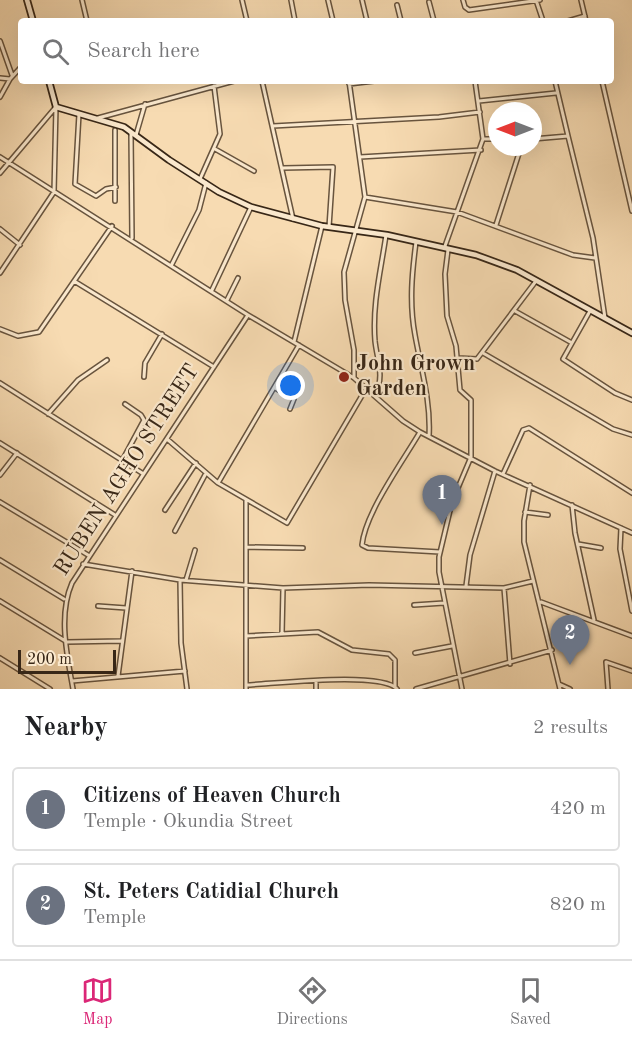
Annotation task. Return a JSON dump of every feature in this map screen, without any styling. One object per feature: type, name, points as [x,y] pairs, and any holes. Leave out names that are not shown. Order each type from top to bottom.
[{"type":"street","points":[[27,0],[32,18]]},
{"type":"street","points":[[82,0],[86,18]]},
{"type":"street","points":[[242,0],[246,18]]},
{"type":"street","points":[[291,0],[294,18]]},
{"type":"street","points":[[328,0],[332,18]]},
{"type":"street","points":[[362,0],[366,18]]},
{"type":"street","points":[[463,0],[469,10],[538,0],[542,18]]},
{"type":"street","points":[[578,18],[585,16],[581,0]]},
{"type":"street","points":[[429,2],[433,18]]},
{"type":"street","points":[[397,5],[400,18]]},
{"type":"street","points":[[0,41],[11,77]]},
{"type":"street","points":[[0,97],[11,77],[18,70]]},
{"type":"street","points":[[0,78],[11,77]]},
{"type":"street","points":[[0,273],[1,268],[20,245],[54,192],[57,150],[56,107],[50,84]]},
{"type":"street","points":[[98,118],[222,84]]},
{"type":"street","points":[[263,84],[293,219]]},
{"type":"street","points":[[349,84],[365,197],[344,283],[354,350],[354,378]]},
{"type":"street","points":[[462,689],[441,586],[440,552],[452,502],[471,457],[471,400],[460,390],[458,358],[447,316],[445,274],[446,247],[483,139],[476,84]]},
{"type":"street","points":[[555,84],[595,258],[605,319]]},
{"type":"street","points":[[603,84],[632,211]]},
{"type":"street","points":[[200,179],[215,149],[221,129],[214,86]]},
{"type":"street","points":[[479,101],[556,93]]},
{"type":"street","points":[[132,239],[133,133],[145,104]]},
{"type":"street","points":[[56,107],[98,118],[133,133],[206,183],[251,207],[321,226],[386,235],[446,247],[506,265],[537,280],[631,334]]},
{"type":"street","points":[[0,173],[56,107]]},
{"type":"street","points":[[79,112],[75,184],[96,196],[106,189],[116,187]]},
{"type":"street","points":[[273,126],[439,117],[480,112]]},
{"type":"street","points":[[116,130],[116,201]]},
{"type":"street","points":[[542,138],[568,136]]},
{"type":"street","points":[[483,139],[488,139]]},
{"type":"street","points":[[215,149],[254,171]]},
{"type":"street","points":[[360,157],[481,150]]},
{"type":"street","points":[[496,225],[518,156]]},
{"type":"street","points":[[0,157],[112,226],[248,315],[354,378],[375,394],[403,421],[420,432],[495,471],[632,533]]},
{"type":"street","points":[[283,168],[333,167],[329,227]]},
{"type":"street","points":[[172,265],[199,210],[206,183]]},
{"type":"street","points":[[365,197],[457,212],[573,255],[595,258]]},
{"type":"street","points":[[212,291],[251,207]]},
{"type":"street","points":[[0,329],[18,336],[39,332],[112,226]]},
{"type":"street","points":[[294,342],[321,226]]},
{"type":"street","points":[[0,230],[20,245]]},
{"type":"street","points":[[375,394],[381,381],[375,340],[377,278],[386,235]]},
{"type":"street","points":[[417,241],[411,279],[412,309],[427,389],[429,436]]},
{"type":"street","points":[[227,300],[238,278]]},
{"type":"street","points":[[458,358],[474,360],[483,353],[537,280]]},
{"type":"street","points":[[74,281],[214,367]]},
{"type":"street","points":[[515,311],[572,343]]},
{"type":"street","points":[[590,311],[563,359],[615,393],[632,400]]},
{"type":"street","name":"RUBEN AGHO STREET","points":[[73,689],[64,599],[88,555],[248,315]]},
{"type":"street","points":[[144,377],[146,363],[162,334]]},
{"type":"street","points":[[218,483],[298,345]]},
{"type":"street","points":[[483,353],[613,429],[632,435]]},
{"type":"street","points":[[48,414],[78,380],[107,360]]},
{"type":"street","points":[[0,383],[142,473]]},
{"type":"street","points":[[167,439],[218,483],[285,522],[289,522],[367,387]]},
{"type":"street","points":[[274,388],[294,399],[290,409]]},
{"type":"street","points":[[123,459],[144,420],[141,415],[125,404]]},
{"type":"street","points":[[503,474],[523,430],[529,428],[632,493]]},
{"type":"street","points":[[420,432],[369,523],[362,545],[369,548],[440,552]]},
{"type":"street","points":[[0,442],[116,515]]},
{"type":"street","points":[[0,475],[17,453]]},
{"type":"street","points":[[165,510],[196,464]]},
{"type":"street","points":[[466,586],[470,555],[495,471]]},
{"type":"street","points":[[175,531],[205,474]]},
{"type":"street","points":[[530,485],[525,512],[524,542],[560,689]]},
{"type":"street","points":[[246,500],[246,687],[316,681],[384,681],[396,688]]},
{"type":"street","points":[[0,502],[88,555]]},
{"type":"street","points":[[572,505],[594,620]]},
{"type":"street","points":[[525,512],[548,515]]},
{"type":"street","points":[[621,528],[620,549],[632,611]]},
{"type":"street","points":[[578,544],[601,548]]},
{"type":"street","points":[[247,547],[303,548]]},
{"type":"street","points":[[186,580],[195,550]]},
{"type":"street","points":[[0,560],[64,599]]},
{"type":"street","points":[[83,564],[180,580],[283,588],[466,586],[504,588],[533,580]]},
{"type":"street","points":[[117,676],[132,571]]},
{"type":"street","points":[[180,580],[181,643],[187,689]]},
{"type":"street","points":[[282,634],[283,588]]},
{"type":"street","points":[[504,588],[510,664]]},
{"type":"street","points":[[0,601],[67,642],[121,641]]},
{"type":"street","points":[[540,602],[594,620],[632,636]]},
{"type":"street","points":[[414,605],[444,603]]},
{"type":"street","points":[[98,606],[126,608]]},
{"type":"street","points":[[246,636],[318,632],[352,650],[389,654],[395,660],[396,688]]},
{"type":"street","points":[[415,653],[452,646]]},
{"type":"street","points":[[416,689],[510,664],[552,650]]},
{"type":"street","points":[[1,659],[51,689]]},
{"type":"street","points":[[608,689],[606,662],[632,672]]},
{"type":"street","points":[[72,681],[185,671]]},
{"type":"street","points":[[316,681],[316,689]]},
{"type":"street","points":[[282,683],[282,689]]},
{"type":"street","points":[[559,684],[570,689]]},
{"type":"place","name":"John Grown Garden","points":[[344,377]]},
{"type":"place","name":"Citizens of Heaven Church","points":[[442,525]]},
{"type":"place","name":"St. Peters Catidial Church","points":[[570,665]]}]
